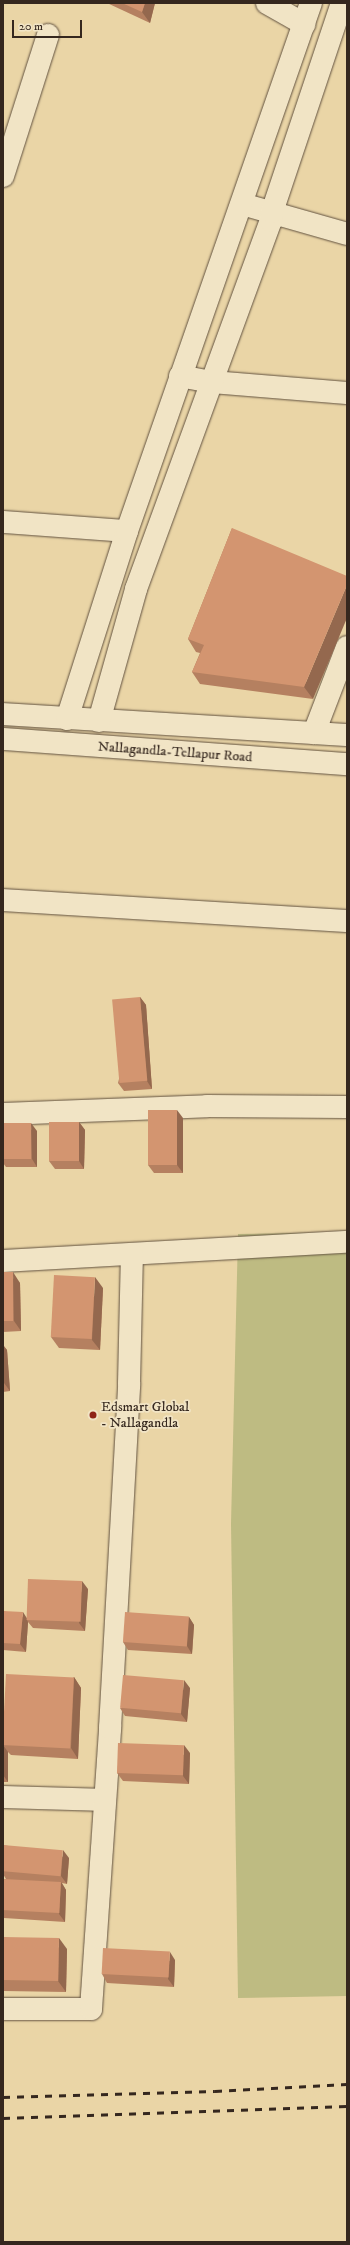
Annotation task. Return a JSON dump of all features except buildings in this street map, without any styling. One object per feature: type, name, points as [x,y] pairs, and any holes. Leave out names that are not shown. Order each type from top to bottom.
[{"type":"street","points":[[267,3],[304,24]]},
{"type":"street","points":[[67,719],[180,376],[242,204],[311,3]]},
{"type":"street","points":[[99,721],[136,589],[271,221],[272,212],[342,3]]},
{"type":"street","points":[[3,176],[48,35]]},
{"type":"street","points":[[242,204],[347,234]]},
{"type":"street","points":[[180,376],[212,382],[347,393]]},
{"type":"street","points":[[3,522],[128,531]]},
{"type":"street","points":[[314,733],[347,647]]},
{"type":"street","name":"Nallagandla-Tellapur Road","points":[[3,714],[347,735]]},
{"type":"street","name":"Nallagandla-Tellapur Road","points":[[3,739],[347,764]]},
{"type":"street","points":[[3,900],[347,921]]},
{"type":"street","points":[[3,1114],[207,1106],[347,1107]]},
{"type":"street","points":[[3,1261],[347,1242]]},
{"type":"street","points":[[3,2009],[91,2009],[105,1800],[128,1384],[132,1254]]},
{"type":"street","points":[[3,1797],[105,1800]]},
{"type":"shaded area","points":[[347,1232],[347,1996],[238,1998],[231,1524],[238,1234]]},
{"type":"railway","points":[[3,2097],[215,2091],[347,2084]]},
{"type":"railway","points":[[3,2118],[347,2106]]},
{"type":"place","name":"Edsmart Global - Nallagandla","points":[[93,1415]]}]
